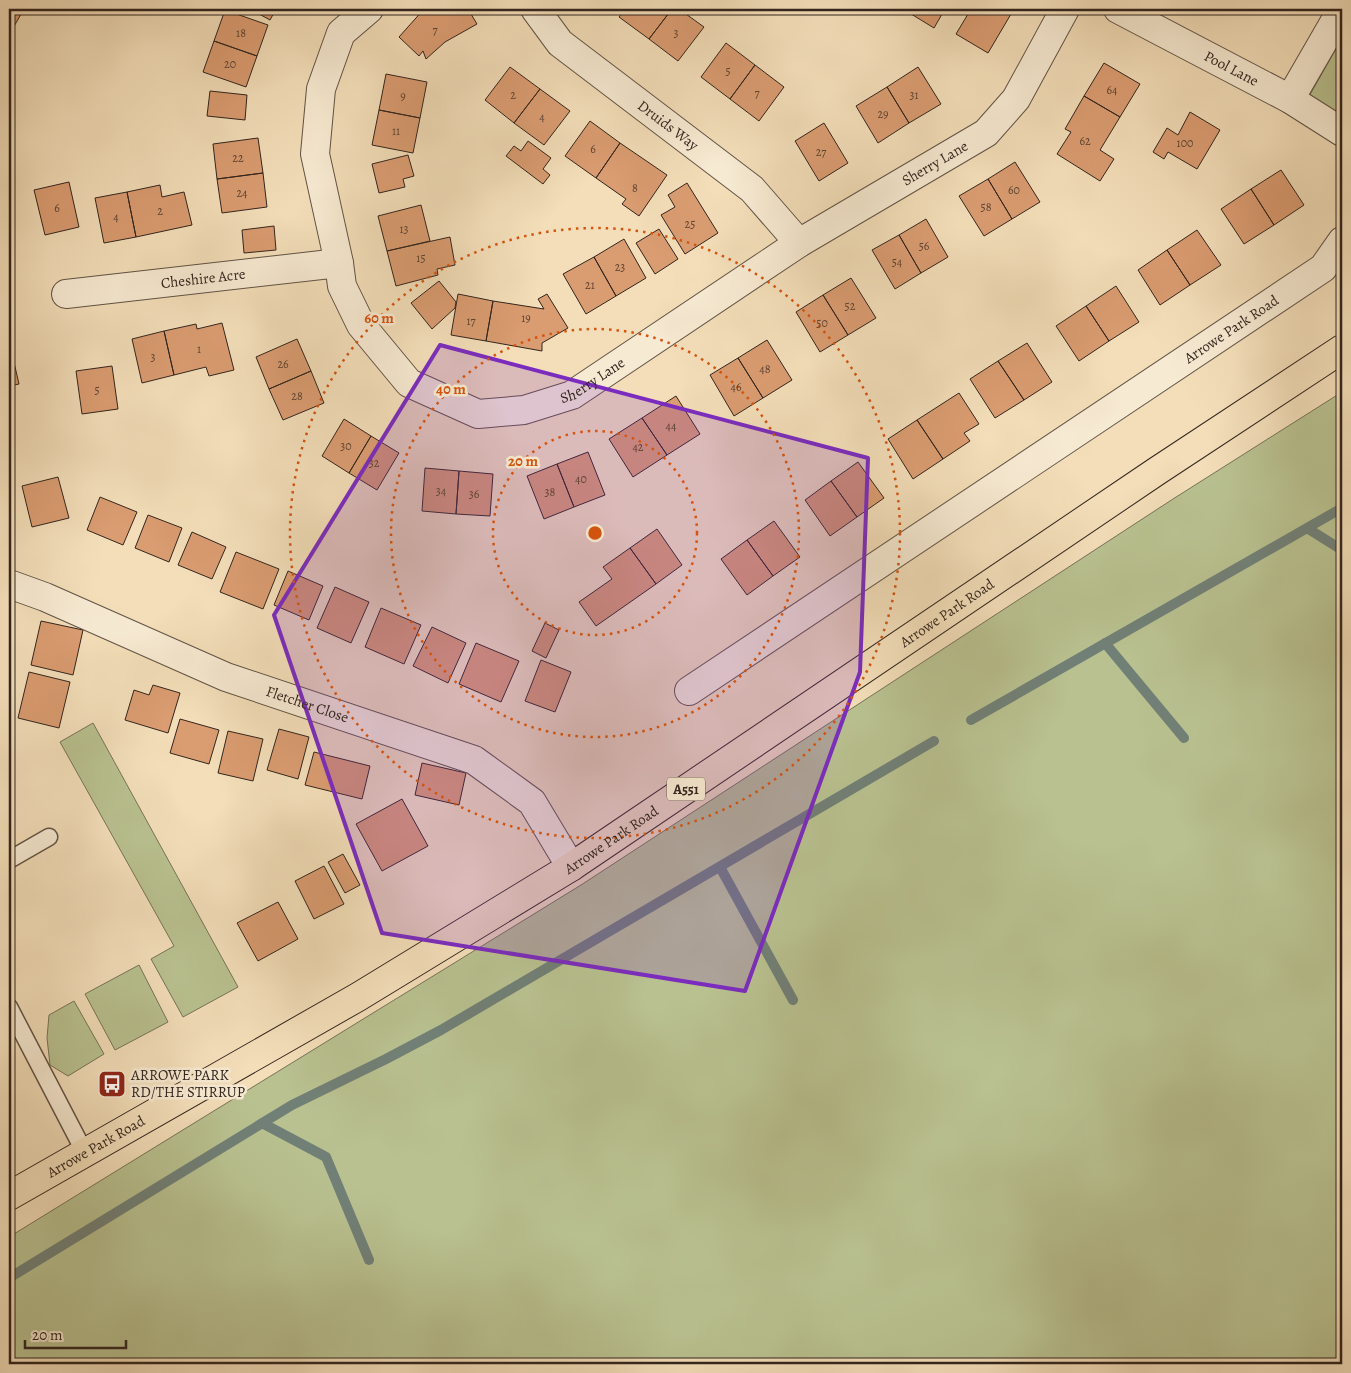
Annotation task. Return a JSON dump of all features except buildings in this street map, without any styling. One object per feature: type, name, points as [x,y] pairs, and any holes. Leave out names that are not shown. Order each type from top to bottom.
[{"type":"main road","name":"Arrowe Park Road","points":[[9,1196],[358,997],[571,867],[1157,471],[1342,349]]},
{"type":"street","name":"Sherry Lane","points":[[369,9],[340,33],[321,89],[315,154],[339,263],[342,286],[361,325],[409,383],[478,414],[524,410],[572,395],[799,243],[986,133],[1016,99],[1065,9]]},
{"type":"street","name":"Druids Way","points":[[535,9],[560,43],[752,188],[799,243]]},
{"type":"street","name":"Pool Lane","points":[[1118,9],[1290,99],[1342,132]]},
{"type":"street","points":[[1290,99],[1342,9]]},
{"type":"street","name":"Arrowe Park Road","points":[[689,691],[1323,268],[1342,241]]},
{"type":"street","name":"Cheshire Acre","points":[[66,294],[339,263]]},
{"type":"street","name":"Fletcher Close","points":[[9,584],[46,597],[226,677],[474,760],[532,802],[571,867]]},
{"type":"lane","points":[[9,860],[49,837]]},
{"type":"lane","points":[[9,1007],[85,1153]]},
{"type":"highlighted area","points":[[440,345],[868,458],[860,672],[745,991],[382,933],[274,615]]},
{"type":"green space","points":[[1342,44],[1342,120],[1307,100],[1337,47]]},
{"type":"green space","points":[[1342,392],[1342,1364],[9,1364],[9,1237],[581,885],[1173,499]]},
{"type":"green space","points":[[93,723],[238,987],[183,1017],[151,959],[174,946],[60,742]]},
{"type":"green space","points":[[139,965],[168,1022],[115,1050],[85,994]]},
{"type":"green space","points":[[74,1001],[104,1054],[68,1076],[50,1065],[47,1038],[49,1015]]},
{"type":"waterway","points":[[971,720],[1342,508]]},
{"type":"waterway","points":[[1307,528],[1342,550]]},
{"type":"waterway","points":[[1105,643],[1184,738]]},
{"type":"waterway","points":[[9,1278],[292,1105],[441,1030],[934,741]]},
{"type":"waterway","points":[[720,867],[793,1000]]},
{"type":"waterway","points":[[262,1123],[326,1157],[369,1260]]},
{"type":"place","name":"ARROWE PARK RD/THE STIRRUP","points":[[112,1084]]}]
